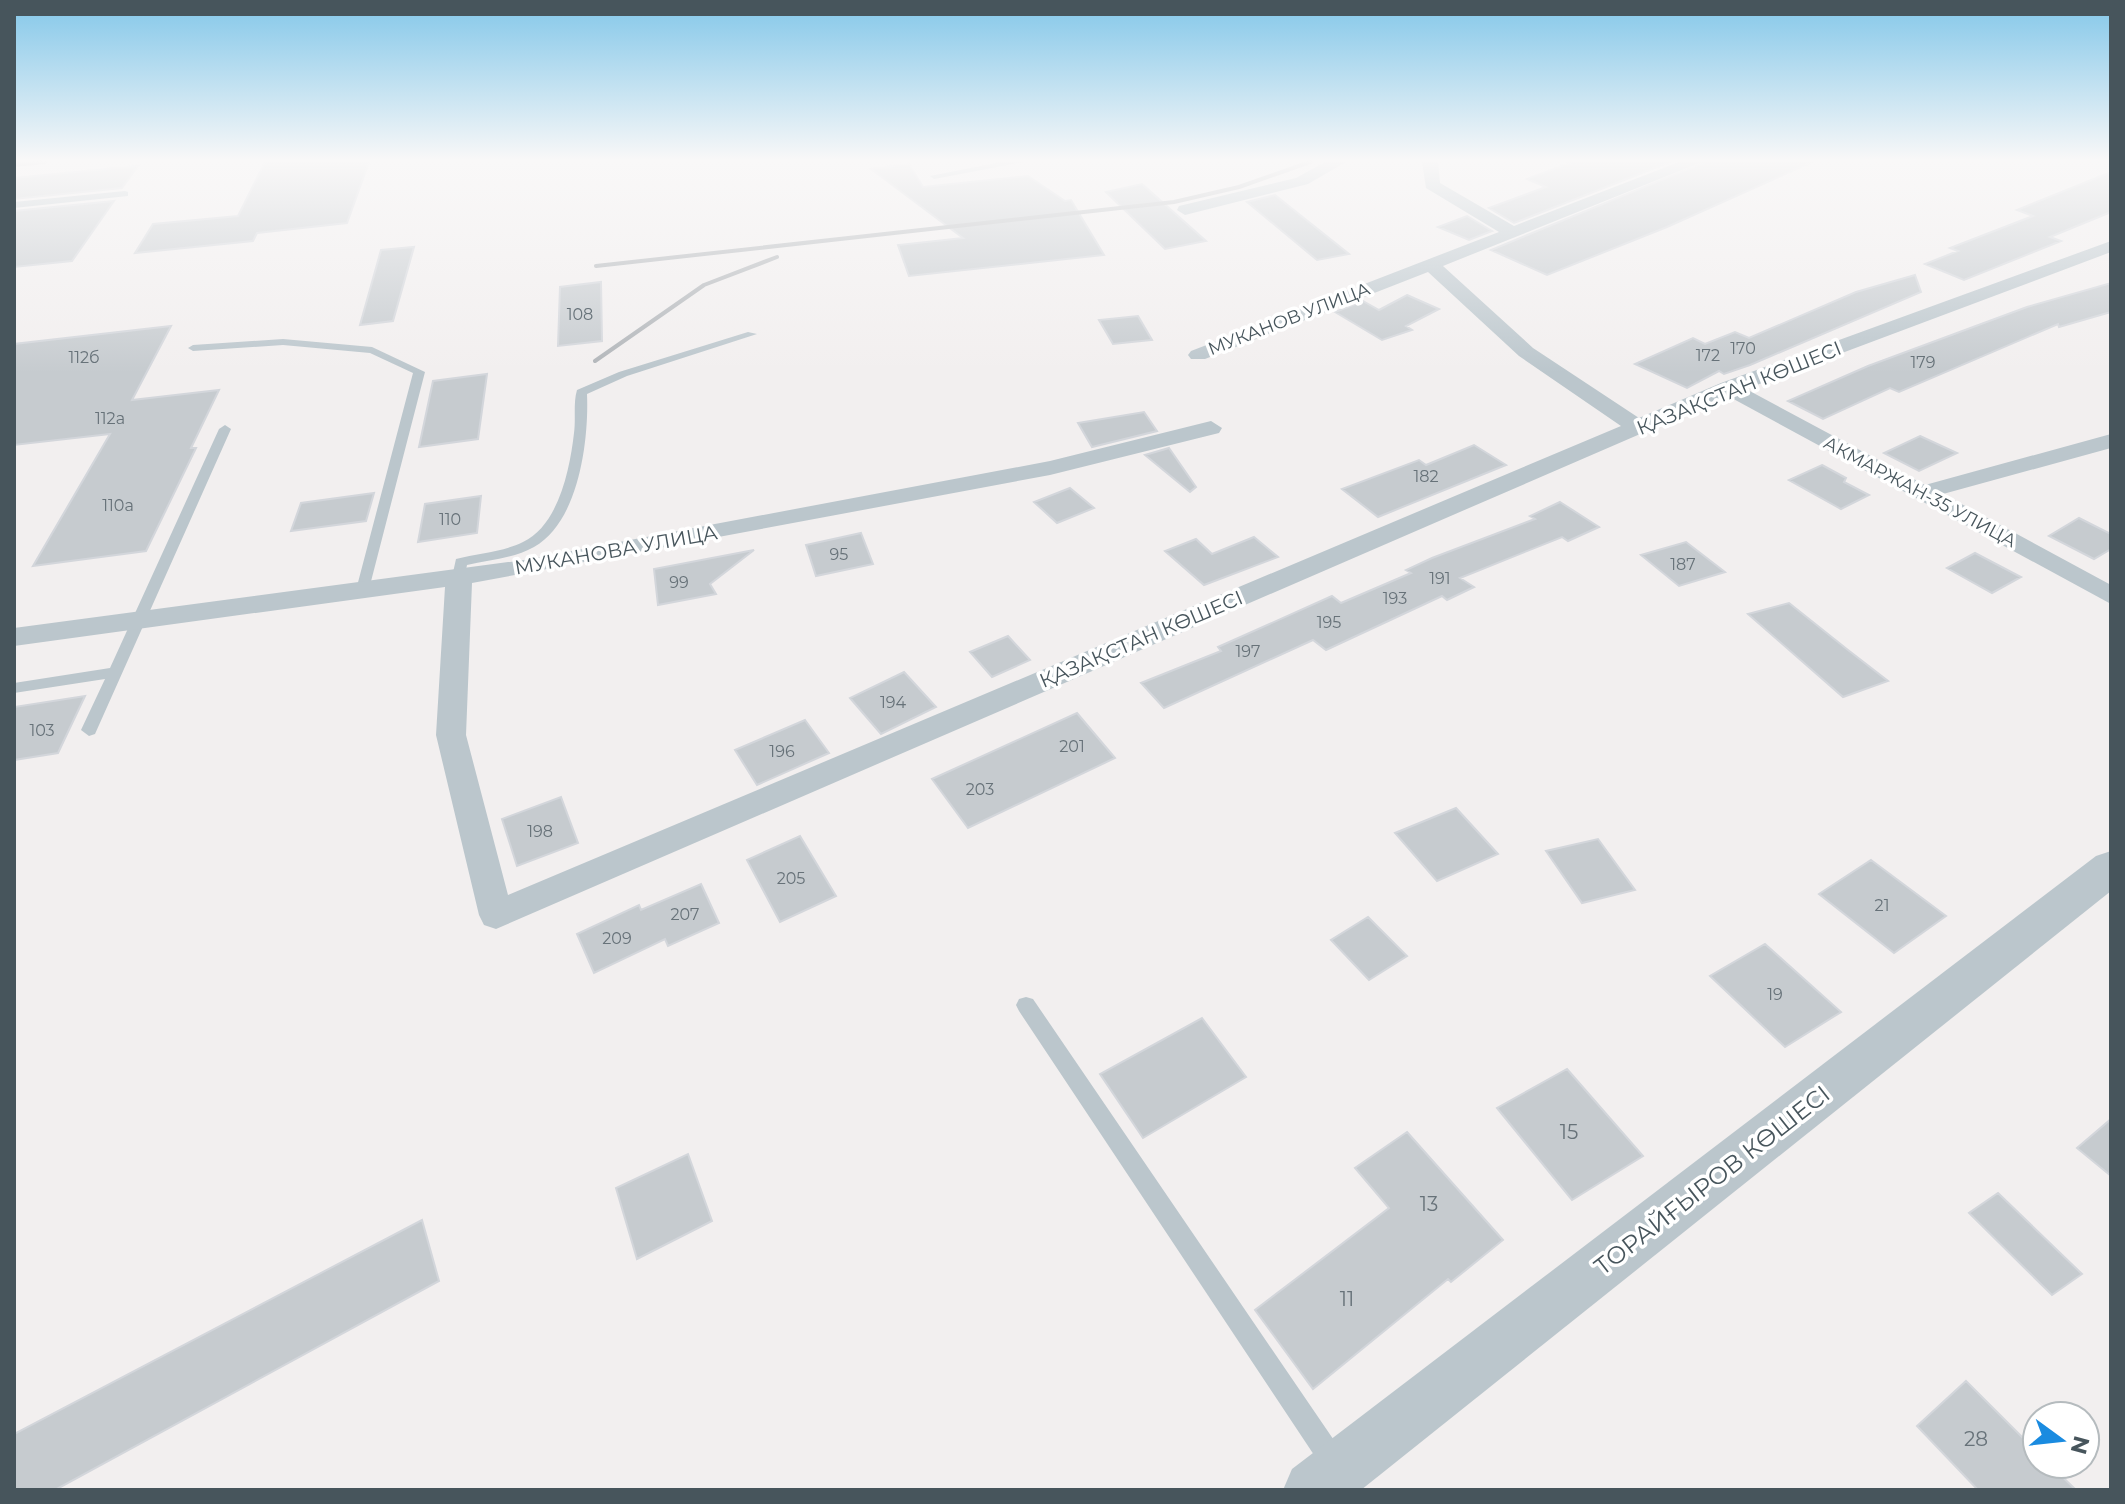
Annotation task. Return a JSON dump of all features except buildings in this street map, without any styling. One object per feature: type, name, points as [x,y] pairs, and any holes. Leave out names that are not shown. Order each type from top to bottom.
[{"type":"street","name":"МУКАНОВ УЛИЦА","points":[[1198,355],[1512,232]]},
{"type":"street","name":"ҚАЗАҚСТАН КӨШЕСІ","points":[[459,577],[451,735],[496,915],[1729,388],[2111,246]]},
{"type":"street","points":[[1430,264],[1526,352],[1637,427]]},
{"type":"street","name":"АКМАРЖАН-35 УЛИЦА","points":[[1729,388],[2111,596]]},
{"type":"street","name":"МУКАНОВА УЛИЦА","points":[[14,637],[524,568],[1050,468],[1211,428]]},
{"type":"street","points":[[1921,493],[2111,441]]},
{"type":"street","name":"ТОРАЙҒЫРОВ КӨШЕСІ","points":[[1326,1480],[2111,868]]},
{"type":"lane","points":[[459,577],[461,562],[532,544],[560,512],[584,428],[581,392],[623,374],[752,334]]},
{"type":"lane","points":[[193,348],[283,342],[372,350],[419,372],[363,590]]},
{"type":"lane","points":[[89,730],[225,429]]},
{"type":"lane","points":[[14,688],[114,672]]},
{"type":"lane","points":[[1026,1005],[1326,1480]]},
{"type":"railway","points":[[596,266],[901,232]]},
{"type":"railway","points":[[595,361],[704,285],[777,257]]}]
